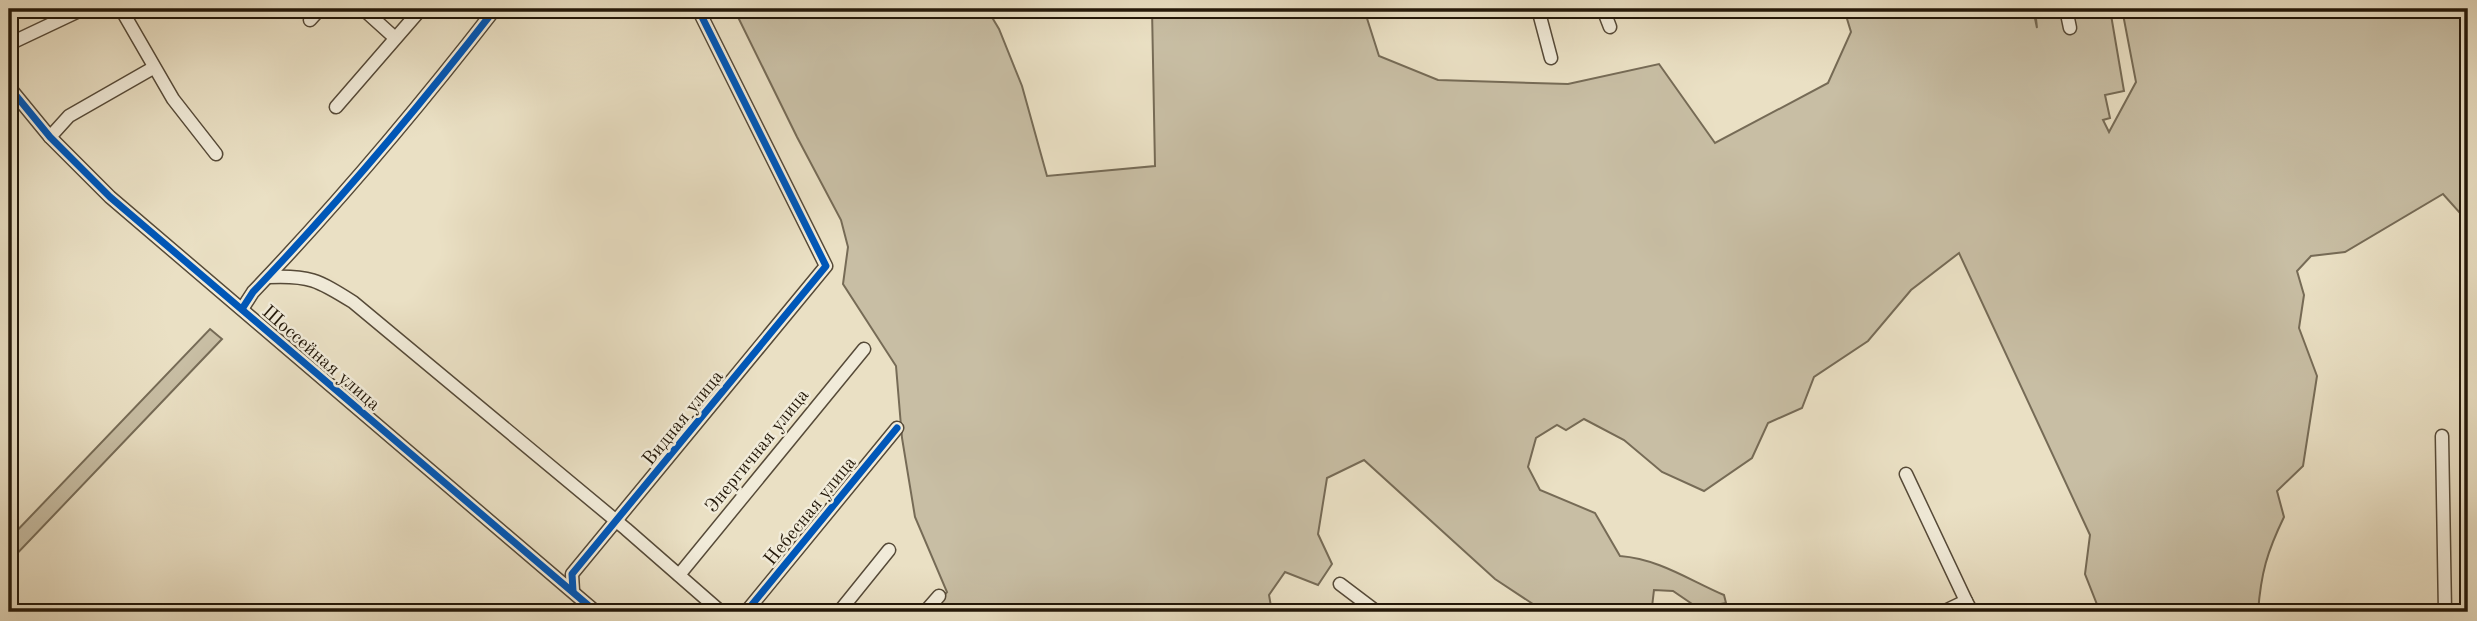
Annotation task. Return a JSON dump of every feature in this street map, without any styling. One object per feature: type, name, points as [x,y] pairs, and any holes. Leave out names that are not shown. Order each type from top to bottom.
[{"type":"street","points":[[9,44],[83,9]]},
{"type":"street","points":[[121,9],[173,99],[216,154]]},
{"type":"street","points":[[310,20],[320,9]]},
{"type":"street","points":[[363,9],[394,37]]},
{"type":"street","points":[[336,107],[421,9]]},
{"type":"street","points":[[242,309],[432,90],[495,9]]},
{"type":"street","name":"Видная улица","points":[[573,591],[572,574],[826,266],[698,9]]},
{"type":"street","points":[[1538,9],[1551,58]]},
{"type":"street","points":[[1603,9],[1610,27]]},
{"type":"street","points":[[2066,9],[2070,28]]},
{"type":"street","points":[[50,137],[69,116],[153,68]]},
{"type":"street","name":"Шоссейная улица","points":[[9,87],[50,137],[110,197],[596,612]]},
{"type":"street","points":[[268,277],[294,275],[308,278],[321,282],[353,302],[721,612]]},
{"type":"street","name":"Энергичная улица","points":[[679,575],[864,349]]},
{"type":"street","name":"Небесная улица","points":[[746,612],[897,428]]},
{"type":"street","points":[[2442,436],[2445,612]]},
{"type":"street","points":[[1906,474],[1969,607],[1943,612]]},
{"type":"street","points":[[839,612],[889,550]]},
{"type":"street","points":[[1340,584],[1377,612]]},
{"type":"street","points":[[925,612],[939,596]]},
{"type":"shaded area","points":[[734,9],[987,9],[999,29],[1022,86],[1047,176],[1155,166],[1152,9],[1364,9],[1379,56],[1438,80],[1568,84],[1659,64],[1715,143],[1828,83],[1851,32],[1844,9],[2033,9],[2037,28],[2035,9],[2110,9],[2124,91],[2105,95],[2110,118],[2103,120],[2109,132],[2136,82],[2122,9],[2468,9],[2468,222],[2443,194],[2345,252],[2311,256],[2297,271],[2304,295],[2299,328],[2317,376],[2303,466],[2277,491],[2284,517],[2266,563],[2258,612],[2100,612],[2085,574],[2090,535],[1959,253],[1911,290],[1868,341],[1814,377],[1802,408],[1768,423],[1752,458],[1704,491],[1662,472],[1624,440],[1584,419],[1566,430],[1557,425],[1536,438],[1528,467],[1540,490],[1595,513],[1620,556],[1648,561],[1674,571],[1724,595],[1726,603],[1698,608],[1673,591],[1654,590],[1652,607],[1639,610],[1629,608],[1624,612],[1545,612],[1495,579],[1364,460],[1327,478],[1318,534],[1332,564],[1318,585],[1285,572],[1269,595],[1272,612],[931,612],[947,592],[915,517],[902,438],[896,366],[843,284],[848,247],[841,220]]},
{"type":"shaded area","points":[[210,329],[222,339],[9,562],[9,539]]},
{"type":"cycle path","points":[[242,309],[253,292],[378,154],[495,9]]},
{"type":"cycle path","points":[[573,591],[572,574],[826,266],[698,9]]},
{"type":"cycle path","points":[[9,87],[50,137],[110,197],[596,612]]},
{"type":"cycle path","points":[[746,612],[897,428]]}]
